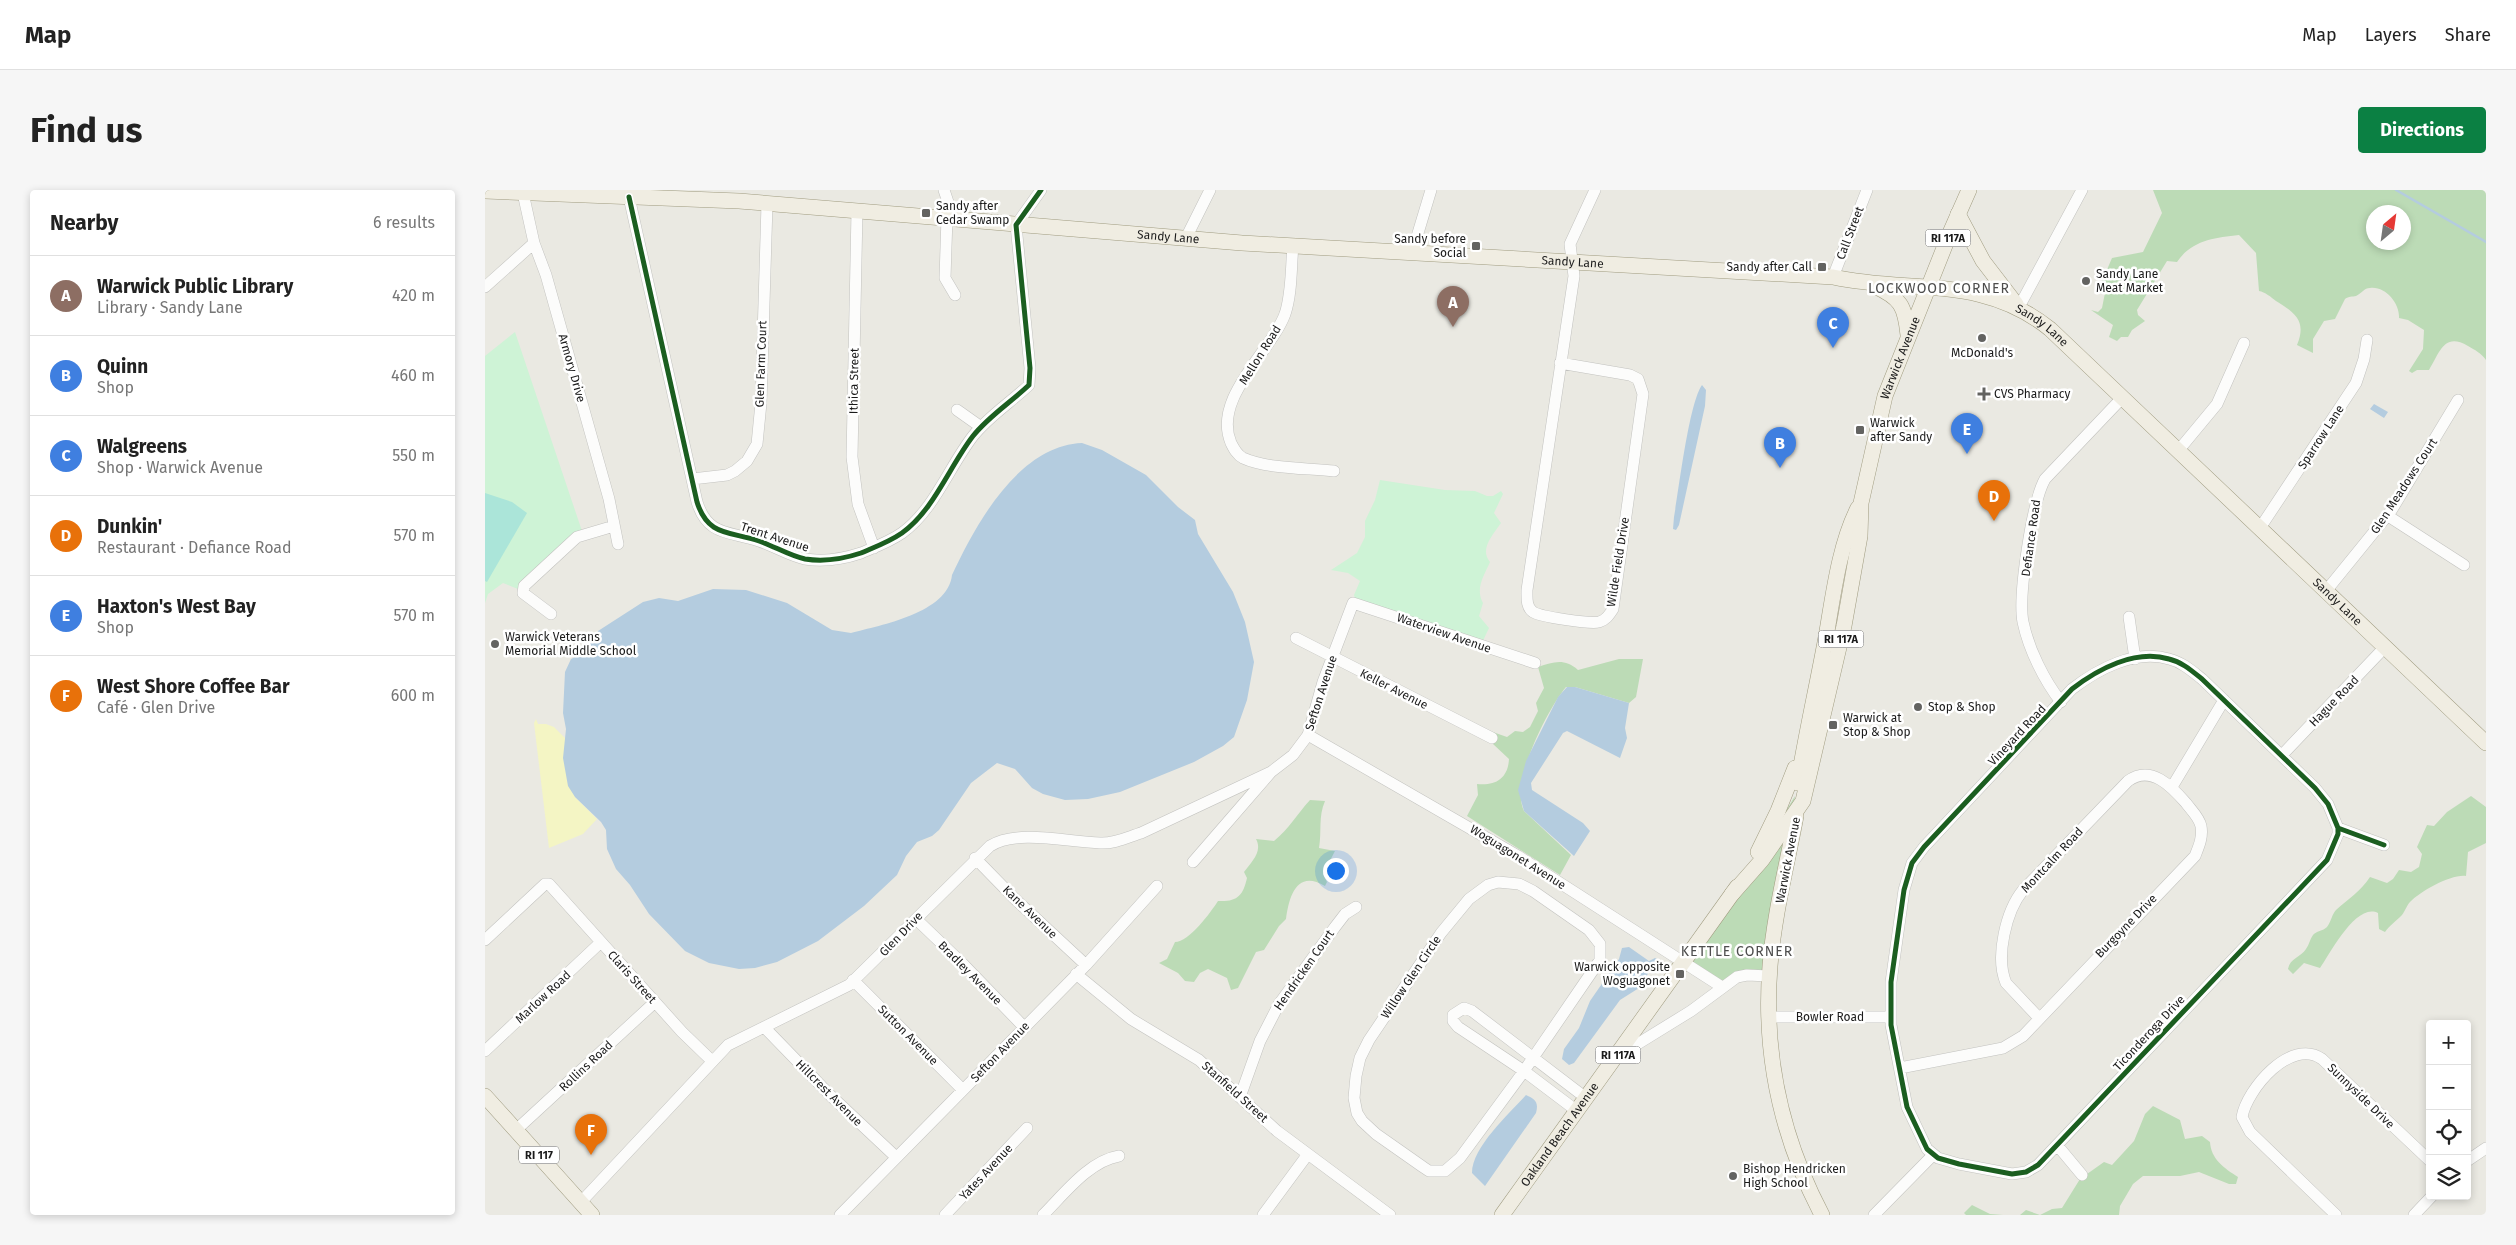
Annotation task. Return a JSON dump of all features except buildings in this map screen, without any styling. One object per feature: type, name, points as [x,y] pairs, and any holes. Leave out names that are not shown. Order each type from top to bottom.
[{"type":"main road","name":"Warwick Avenue","points":[[1822,1215],[1799,1169],[1781,1114],[1772,1062],[1768,1017],[1769,976],[1779,907],[1800,806],[1849,598],[1860,536],[1861,503],[1885,397],[1908,336],[1969,190]]},
{"type":"main road","name":"Sandy Lane","points":[[485,191],[637,195],[950,217],[1016,225],[1293,246],[1833,277],[1869,283],[1973,292],[2019,307],[2050,329],[2486,742]]},
{"type":"main road","points":[[1958,214],[1983,262],[2019,307]]},
{"type":"main road","points":[[1869,283],[1890,294],[1901,304],[1908,336]]},
{"type":"main road","name":"Warwick Avenue","points":[[1800,806],[1795,799],[1805,736],[1837,578],[1851,521],[1861,503]]},
{"type":"main road","name":"Oakland Beach Avenue","points":[[1502,1215],[1618,1056],[1744,877],[1778,811],[1805,736]]},
{"type":"main road","name":"Oakland Beach Avenue","points":[[1732,894],[1762,860],[1800,806]]},
{"type":"main road","name":"RI 117","points":[[485,1096],[592,1215]]},
{"type":"street","points":[[945,190],[950,217],[945,278],[955,294]]},
{"type":"street","points":[[1016,225],[1041,190]]},
{"type":"street","points":[[1186,238],[1210,190]]},
{"type":"street","points":[[1412,253],[1431,190]]},
{"type":"street","name":"Wilde Field Drive","points":[[1560,363],[1630,375],[1638,379],[1643,394],[1613,609],[1609,615],[1596,622],[1540,615],[1530,609],[1527,601],[1560,363],[1574,276],[1571,238],[1595,190]]},
{"type":"street","name":"Call Street","points":[[1833,277],[1867,190]]},
{"type":"street","points":[[2019,307],[2082,190]]},
{"type":"street","name":"Armory Drive","points":[[523,193],[534,243],[546,275],[599,461],[618,544]]},
{"type":"street","name":"Trent Avenue","points":[[637,195],[692,479],[703,517],[716,530],[743,535],[805,559],[835,560],[873,548],[899,535],[920,515],[961,452],[981,427],[1029,385],[1023,281],[1016,225]]},
{"type":"street","name":"Glen Farm Court","points":[[692,479],[727,475],[741,468],[752,455],[757,444],[761,403],[767,204]]},
{"type":"street","name":"Ithica Street","points":[[857,211],[851,457],[858,504],[873,548]]},
{"type":"street","points":[[485,287],[534,243]]},
{"type":"street","name":"Mellon Road","points":[[1293,246],[1285,312],[1277,331],[1240,385],[1230,413],[1228,436],[1233,448],[1242,457],[1257,462],[1334,472]]},
{"type":"street","name":"Sparrow Lane","points":[[2260,528],[2356,383],[2365,359],[2367,340]]},
{"type":"street","points":[[2178,451],[2217,404],[2244,343]]},
{"type":"street","name":"Defiance Road","points":[[2061,702],[2046,682],[2023,623],[2022,604],[2032,518],[2038,490],[2045,479],[2122,398]]},
{"type":"street","name":"Glen Meadows Court","points":[[2326,591],[2388,516],[2458,400]]},
{"type":"street","points":[[957,410],[981,427]]},
{"type":"street","points":[[2388,516],[2464,565]]},
{"type":"street","points":[[551,614],[523,592],[524,586],[577,537],[614,526]]},
{"type":"street","name":"Sefton Avenue","points":[[1193,862],[1271,772],[1293,755],[1308,735],[1332,658],[1353,603]]},
{"type":"street","name":"Waterview Avenue","points":[[1353,603],[1535,663]]},
{"type":"street","points":[[2129,617],[2135,659]]},
{"type":"street","name":"Keller Avenue","points":[[1296,638],[1492,738]]},
{"type":"street","name":"Hague Road","points":[[2282,755],[2385,647]]},
{"type":"street","name":"Vineyard Road","points":[[1933,1155],[1927,1149],[1913,1123],[1905,1098],[1891,1017],[1893,964],[1904,890],[1912,863],[1924,847],[2072,689],[2098,671],[2116,663],[2160,657],[2179,663],[2202,679],[2282,755],[2328,804],[2338,828]]},
{"type":"street","points":[[2172,788],[2224,700]]},
{"type":"street","name":"Woguagonet Avenue","points":[[1308,735],[1518,856],[1683,964],[1722,987]]},
{"type":"street","name":"Glen Drive","points":[[581,1202],[728,1045],[835,993],[853,980],[975,858],[990,846],[1007,838],[1101,843],[1123,839],[1141,833],[1271,772]]},
{"type":"street","name":"Montcalm Road","points":[[2039,1018],[2007,983],[2003,972],[2005,934],[2009,916],[2017,897],[2131,778],[2139,775],[2153,776],[2172,788]]},
{"type":"street","name":"Burgoyne Drive","points":[[1900,1068],[2003,1048],[2017,1041],[2195,856],[2201,840],[2201,824],[2172,788]]},
{"type":"street","points":[[2338,828],[2384,845]]},
{"type":"street","name":"Ticonderoga Drive","points":[[1933,1155],[1959,1164],[1998,1172],[2021,1173],[2038,1165],[2327,860],[2338,834],[2338,828]]},
{"type":"street","name":"Kane Avenue","points":[[975,858],[1016,900],[1086,965]]},
{"type":"street","name":"Willow Glen Circle","points":[[1509,882],[1533,891],[1589,930],[1597,938],[1601,947],[1600,960],[1593,973],[1524,1071],[1460,1158],[1445,1171],[1429,1170],[1413,1160],[1366,1125],[1356,1108],[1356,1076],[1369,1040],[1448,922],[1469,899],[1493,883],[1509,882]]},
{"type":"street","name":"Claris Street","points":[[485,940],[545,884],[549,884],[711,1061]]},
{"type":"street","name":"Sefton Avenue","points":[[840,1215],[1086,965],[1157,886]]},
{"type":"street","name":"Hendricken Court","points":[[1240,1097],[1257,1048],[1279,1004],[1345,914],[1356,907]]},
{"type":"street","name":"Bradley Avenue","points":[[915,919],[963,964],[1024,1027]]},
{"type":"street","name":"Marlow Road","points":[[485,1051],[601,942]]},
{"type":"street","name":"Stanfield Street","points":[[1076,974],[1131,1019],[1169,1044],[1195,1058],[1277,1130],[1386,1214]]},
{"type":"street","name":"Oakland Beach Avenue","points":[[1618,1056],[1662,1030],[1737,977],[1747,975],[1769,976]]},
{"type":"street","name":"Sutton Avenue","points":[[853,980],[963,1090]]},
{"type":"street","name":"Rollins Road","points":[[516,1130],[655,1002]]},
{"type":"street","points":[[1577,1111],[1524,1071],[1497,1055],[1458,1027],[1453,1021],[1453,1015],[1464,1008],[1509,1037],[1586,1098]]},
{"type":"street","name":"Bowler Road","points":[[1768,1017],[1891,1017]]},
{"type":"street","name":"Hillcrest Avenue","points":[[764,1027],[831,1096],[896,1157]]},
{"type":"street","points":[[1497,1055],[1509,1037]]},
{"type":"street","name":"Sunnyside Drive","points":[[2336,1215],[2249,1132],[2242,1117],[2249,1096],[2285,1058],[2302,1052],[2322,1059],[2426,1157]]},
{"type":"street","name":"Yates Avenue","points":[[945,1215],[1027,1128]]},
{"type":"street","points":[[2057,1145],[2082,1175]]},
{"type":"street","points":[[2471,1158],[2486,1148]]},
{"type":"street","points":[[1263,1215],[1308,1154]]},
{"type":"street","points":[[1874,1215],[1933,1155]]},
{"type":"street","points":[[1043,1215],[1077,1181],[1107,1158],[1119,1156]]},
{"type":"street","points":[[2414,1215],[2428,1200]]},
{"type":"shaded area","points":[[2153,190],[2486,190],[2486,360],[2471,347],[2453,341],[2444,346],[2429,370],[2417,370],[2412,373],[2409,371],[2423,349],[2424,330],[2408,320],[2399,318],[2397,307],[2391,297],[2376,288],[2366,289],[2356,296],[2345,299],[2335,319],[2324,321],[2313,339],[2313,353],[2297,345],[2301,330],[2297,318],[2268,295],[2259,291],[2256,253],[2239,235],[2204,241],[2189,249],[2177,262],[2167,261],[2137,310],[2138,315],[2145,321],[2132,330],[2128,337],[2121,337],[2117,341],[2109,337],[2113,325],[2091,310],[2098,312],[2102,308],[2105,293],[2100,286],[2112,258],[2143,252],[2162,213]]},
{"type":"shaded area","points":[[515,332],[583,534],[523,591],[503,583],[488,594],[485,603],[485,356]]},
{"type":"shaded area","points":[[1702,385],[1706,390],[1705,406],[1679,525],[1676,530],[1673,529],[1674,517],[1685,447],[1693,409]]},
{"type":"shaded area","points":[[2374,404],[2388,412],[2384,418],[2370,409]]},
{"type":"shaded area","points":[[1082,443],[1102,450],[1146,475],[1178,507],[1195,520],[1198,534],[1233,592],[1245,622],[1254,662],[1247,700],[1234,737],[1223,746],[1194,762],[1120,792],[1088,799],[1065,800],[1043,794],[1032,788],[1015,769],[997,763],[971,783],[939,830],[932,836],[917,842],[906,856],[897,875],[864,906],[818,941],[777,962],[755,968],[739,969],[709,963],[685,951],[649,914],[630,885],[616,869],[607,849],[606,830],[601,822],[575,797],[568,786],[563,758],[566,729],[563,713],[565,672],[571,659],[581,654],[598,631],[643,602],[659,598],[678,601],[713,589],[746,590],[787,603],[832,630],[851,633],[911,615],[939,599],[948,588],[952,575],[973,533],[1002,491],[1019,473],[1038,458],[1059,447]]},
{"type":"shaded area","points":[[1380,480],[1445,490],[1475,491],[1487,496],[1493,496],[1501,491],[1503,494],[1494,513],[1501,523],[1488,542],[1486,552],[1490,562],[1480,587],[1483,603],[1479,616],[1489,628],[1481,645],[1356,602],[1354,595],[1360,581],[1348,573],[1331,570],[1357,553],[1365,537],[1365,521],[1375,500]]},
{"type":"shaded area","points":[[485,493],[512,502],[527,513],[487,582],[485,581]]},
{"type":"shaded area","points":[[1619,659],[1643,659],[1636,697],[1629,703],[1575,687],[1566,687],[1549,712],[1526,766],[1521,799],[1524,811],[1571,855],[1560,875],[1467,816],[1478,795],[1477,784],[1489,784],[1499,780],[1506,772],[1508,766],[1509,759],[1493,744],[1487,730],[1507,737],[1515,731],[1523,732],[1530,727],[1538,711],[1536,703],[1544,688],[1538,667],[1563,662],[1578,670]]},
{"type":"shaded area","points":[[1567,687],[1575,687],[1629,703],[1625,728],[1627,738],[1620,758],[1567,731],[1563,733],[1531,783],[1532,790],[1583,823],[1590,831],[1574,856],[1524,811],[1518,790],[1526,761],[1558,697]]},
{"type":"shaded area","points":[[1795,796],[1770,970],[1725,985],[1686,960],[1751,868]]},
{"type":"shaded area","points":[[2471,796],[2486,807],[2486,843],[2468,852],[2466,876],[2445,880],[2421,893],[2410,902],[2402,915],[2385,932],[2379,929],[2378,913],[2370,912],[2361,915],[2345,931],[2320,968],[2304,963],[2293,974],[2288,969],[2291,962],[2306,949],[2313,935],[2327,927],[2336,910],[2358,891],[2370,877],[2387,883],[2393,879],[2399,870],[2411,872],[2419,867],[2422,854],[2417,847],[2427,825],[2434,826],[2447,812]]},
{"type":"shaded area","points":[[1310,800],[1325,801],[1321,818],[1319,848],[1335,851],[1323,874],[1327,882],[1325,886],[1308,881],[1301,883],[1296,888],[1289,902],[1286,919],[1279,926],[1264,950],[1256,952],[1238,988],[1231,990],[1227,978],[1208,969],[1200,973],[1194,982],[1185,981],[1178,973],[1159,963],[1167,959],[1175,942],[1187,937],[1199,926],[1218,901],[1238,897],[1247,878],[1244,872],[1257,853],[1258,844],[1256,839],[1274,841],[1284,832]]},
{"type":"shaded area","points":[[1629,947],[1649,961],[1657,959],[1639,988],[1620,1000],[1574,1063],[1569,1065],[1562,1059],[1564,1049],[1579,1028],[1590,1001],[1619,959],[1622,948]]},
{"type":"shaded area","points":[[1526,1095],[1535,1101],[1537,1106],[1536,1113],[1485,1186],[1472,1173],[1478,1153],[1501,1121]]},
{"type":"shaded area","points":[[2153,1106],[2180,1120],[2185,1139],[2202,1136],[2210,1142],[2216,1158],[2238,1177],[2236,1184],[2229,1184],[2199,1172],[2180,1176],[2143,1176],[2133,1184],[2120,1206],[2119,1215],[2040,1215],[2052,1209],[2062,1208],[2080,1179],[2104,1162],[2112,1165],[2134,1141],[2145,1114]]},
{"type":"shaded area","points":[[1972,1205],[1990,1214],[2003,1215],[1966,1215],[1964,1213]]},
{"type":"shaded area","points":[[2026,1210],[2040,1215],[2020,1215]]},
{"type":"sand","points":[[536,719],[538,724],[554,727],[565,738],[575,797],[597,819],[583,834],[549,848],[534,723]]},
{"type":"waterway","points":[[2396,190],[2486,242]]},
{"type":"cycle path","points":[[629,197],[697,502],[702,513],[707,521],[721,531],[759,541],[799,558],[826,560],[861,553],[887,542],[913,524],[932,500],[973,436],[1029,385],[1030,368],[1016,225],[1041,190]]},
{"type":"cycle path","points":[[2338,828],[2338,834],[2327,860],[2038,1165],[2026,1172],[2012,1174],[1938,1158],[1927,1149],[1907,1107],[1891,1025],[1891,982],[1904,890],[1912,863],[1924,847],[2072,689],[2093,674],[2117,663],[2143,657],[2174,660],[2183,665],[2202,679],[2315,788],[2328,804],[2338,828],[2384,845]]},
{"type":"place","name":"Sandy after Cedar Swamp","points":[[926,213]]},
{"type":"place","name":"Sandy before Social","points":[[1476,246]]},
{"type":"place","name":"Sandy after Call","points":[[1822,267]]},
{"type":"place","name":"Sandy Lane Meat Market","points":[[2086,281]]},
{"type":"place","name":"Warwick Public Library","points":[[1453,327]]},
{"type":"place","name":"McDonald's","points":[[1982,338]]},
{"type":"place","name":"Walgreens","points":[[1833,348]]},
{"type":"place","name":"CVS Pharmacy","points":[[1984,394]]},
{"type":"place","name":"Warwick after Sandy","points":[[1860,430]]},
{"type":"place","name":"Haxton's West Bay","points":[[1967,454]]},
{"type":"place","name":"Quinn","points":[[1780,468]]},
{"type":"place","name":"Dunkin'","points":[[1994,521]]},
{"type":"place","name":"Warwick Veterans Memorial Middle School","points":[[495,644]]},
{"type":"place","name":"Stop & Shop","points":[[1918,707]]},
{"type":"place","name":"Warwick at Stop & Shop","points":[[1833,725]]},
{"type":"place","name":"Warwick opposite Woguagonet","points":[[1680,974]]},
{"type":"place","name":"West Shore Coffee Bar","points":[[591,1155]]},
{"type":"place","name":"Bishop Hendricken High School","points":[[1733,1176]]},
{"type":"district","name":"LOCKWOOD CORNER","points":[[1939,288]]},
{"type":"district","name":"KETTLE CORNER","points":[[1737,951]]}]
